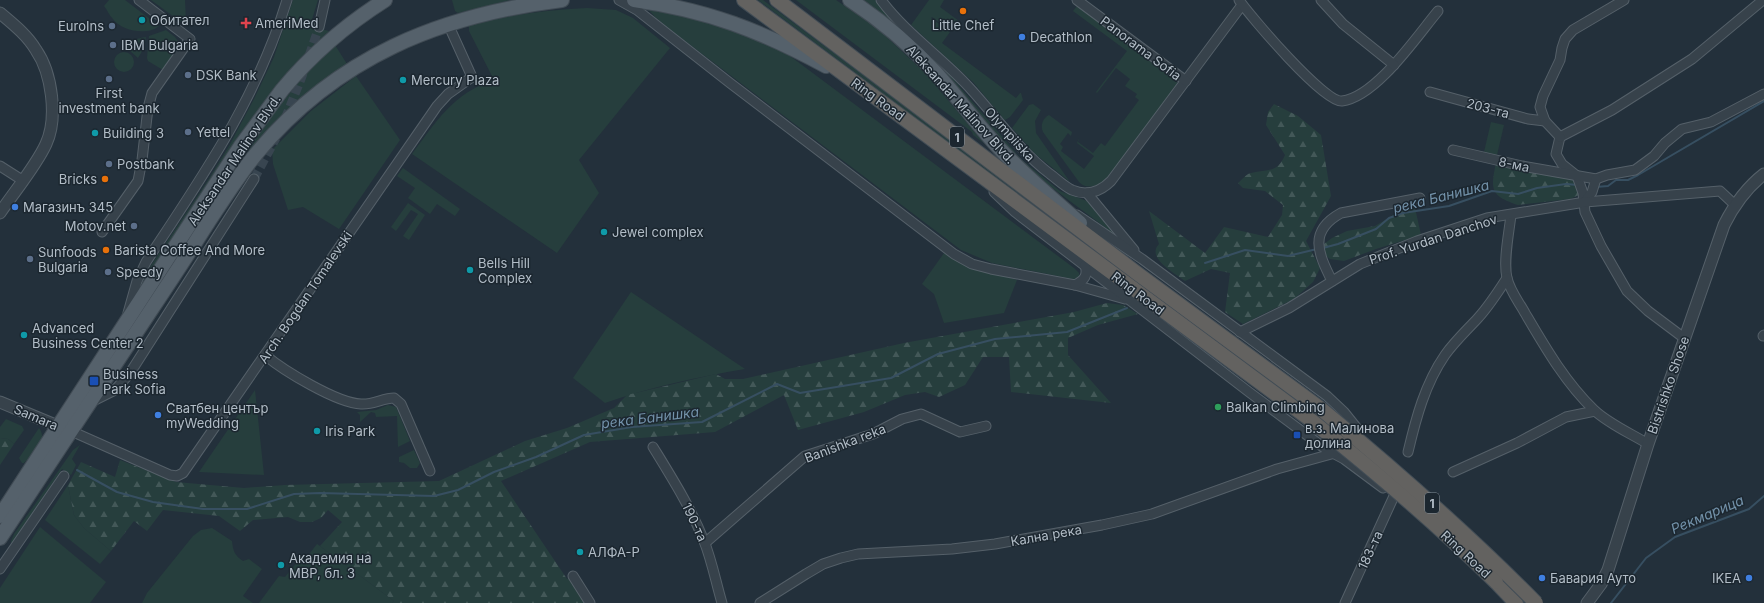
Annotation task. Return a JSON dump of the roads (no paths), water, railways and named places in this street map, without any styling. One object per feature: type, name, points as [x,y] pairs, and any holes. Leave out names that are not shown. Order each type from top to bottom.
[{"type":"highway","name":"Ring Road","points":[[744,0],[1312,421],[1399,492],[1454,542],[1516,603]]},
{"type":"highway","name":"Ring Road","points":[[777,0],[1138,274],[1321,409],[1464,531],[1536,603]]},
{"type":"highway","points":[[916,105],[1037,186]]},
{"type":"main road","name":"Aleksandar Malinov Blvd.","points":[[0,538],[65,429],[124,325],[240,147],[283,90],[312,58],[336,37],[385,0]]},
{"type":"main road","name":"Aleksandar Malinov Blvd.","points":[[0,516],[65,429],[90,403],[232,186],[272,135],[311,100],[352,70],[383,51],[425,32],[493,11],[562,0]]},
{"type":"main road","points":[[634,0],[689,9],[722,18],[756,31],[854,82]]},
{"type":"main road","name":"Aleksandar Malinov Blvd.","points":[[850,0],[889,28],[924,60],[1000,149],[1037,186],[1138,274]]},
{"type":"street","points":[[102,232],[138,181],[148,108],[152,93],[190,39],[139,0]]},
{"type":"street","name":"Aleksandar Malinov Blvd.","points":[[124,325],[137,281],[146,262],[226,138],[247,101],[269,51],[287,0]]},
{"type":"street","points":[[319,27],[325,0]]},
{"type":"street","points":[[619,0],[637,10],[954,254],[972,264],[991,269],[1075,285],[1129,300]]},
{"type":"street","name":"Olympiiska","points":[[881,0],[897,18],[966,84],[1027,154],[1065,186],[1076,191],[1087,193]]},
{"type":"street","name":"Panorama Sofia","points":[[1077,0],[1186,81]]},
{"type":"street","points":[[1321,0],[1343,24],[1394,64]]},
{"type":"street","points":[[1560,137],[1545,121],[1540,107],[1543,96],[1560,60],[1565,39],[1573,30],[1624,0]]},
{"type":"street","points":[[1586,196],[1576,176],[1562,164],[1556,154],[1560,137],[1612,110],[1692,59],[1763,0]]},
{"type":"street","points":[[1142,259],[1087,193],[1098,191],[1111,181],[1186,81],[1240,3],[1276,45],[1303,73],[1333,99],[1340,101],[1355,96],[1371,87],[1394,64],[1438,11]]},
{"type":"street","points":[[0,13],[19,29],[37,50],[48,76],[53,103],[46,144],[0,213]]},
{"type":"street","name":"Arch. Bogdan Tomalevski","points":[[65,429],[170,475],[178,476],[187,468],[437,106],[448,94],[472,77],[448,24]]},
{"type":"street","name":"203-та","points":[[1430,92],[1528,119],[1545,121]]},
{"type":"street","points":[[1684,338],[1648,311],[1627,291],[1601,246],[1585,212],[1586,196],[1596,180],[1607,175],[1635,170],[1654,156],[1665,143],[1682,129],[1711,122],[1764,94]]},
{"type":"street","name":"8-ма","points":[[1453,150],[1596,180]]},
{"type":"street","points":[[960,160],[1015,212],[1249,392],[1394,496],[1510,603]]},
{"type":"street","points":[[0,166],[22,180]]},
{"type":"street","name":"Bistrishko Shose","points":[[1586,603],[1601,584],[1608,570],[1648,444],[1722,231],[1735,205],[1763,178]]},
{"type":"street","name":"Aleksandar Malinov Blvd.","points":[[90,403],[115,390],[123,382],[152,340],[254,179]]},
{"type":"street","name":"Prof. Yurdan Danchov","points":[[1240,332],[1289,308],[1360,264],[1417,241],[1488,218],[1511,215],[1586,196],[1720,191],[1735,205]]},
{"type":"street","points":[[1050,196],[1142,259],[1327,396],[1338,406],[1365,437],[1460,522],[1545,603]]},
{"type":"street","points":[[1332,281],[1321,258],[1318,244],[1319,236],[1323,227],[1332,218],[1341,213],[1420,198]]},
{"type":"street","points":[[1511,215],[1506,268],[1507,278],[1511,288],[1536,332],[1575,389],[1595,411],[1648,444]]},
{"type":"street","points":[[1075,285],[1085,278],[1087,272],[1085,265]]},
{"type":"street","points":[[1408,452],[1417,414],[1433,375],[1445,355],[1460,336],[1489,305],[1507,278]]},
{"type":"street","points":[[265,356],[274,363],[321,390],[350,402],[362,404],[387,398],[394,398],[401,404],[430,471]]},
{"type":"street","name":"Samara","points":[[0,402],[65,429]]},
{"type":"street","points":[[1453,472],[1517,443],[1566,418],[1595,411]]},
{"type":"street","name":"Banishka reka","points":[[705,543],[805,456],[873,434],[902,419],[921,414],[960,432],[986,426]]},
{"type":"street","name":"Кална река","points":[[760,603],[823,564],[858,554],[952,549],[995,544],[1152,514],[1277,469],[1333,452],[1342,453],[1353,446],[1356,436],[1352,423]]},
{"type":"street","name":"190-та","points":[[653,447],[688,504],[705,543],[722,603]]},
{"type":"street","points":[[0,569],[64,476]]},
{"type":"street","name":"183-та","points":[[1345,603],[1394,496]]},
{"type":"street","points":[[576,580],[590,603]]},
{"type":"waterway","name":"река Банишка","points":[[1596,187],[1608,186],[1616,180],[1628,180],[1638,175],[1764,101]]},
{"type":"waterway","name":"река Банишка","points":[[1323,248],[1338,244],[1376,229],[1389,218],[1403,213],[1449,206],[1492,191],[1518,194],[1537,188],[1566,184],[1578,185]]},
{"type":"waterway","name":"река Банишка","points":[[1205,263],[1245,250],[1288,256],[1317,249]]},
{"type":"waterway","name":"река Банишка","points":[[77,470],[117,492],[153,502],[203,509],[247,509],[294,494],[320,493],[434,496],[458,490],[494,472],[536,457],[584,435],[632,427],[702,422],[777,384],[800,393],[891,378],[938,354],[995,339],[1067,332],[1127,308]]},
{"type":"waterway","name":"Рекмарица","points":[[1611,603],[1646,558],[1675,537],[1749,509],[1764,496]]},
{"type":"tunnel","points":[[285,119],[319,27]]},
{"type":"tunnel","points":[[254,179],[276,138]]},
{"type":"place","name":"Little Chef","points":[[963,11]]},
{"type":"place","name":"Обитател","points":[[142,20]]},
{"type":"place","name":"AmeriMed","points":[[246,23]]},
{"type":"place","name":"EuroIns","points":[[112,26]]},
{"type":"place","name":"Decathlon","points":[[1022,37]]},
{"type":"place","name":"IBM Bulgaria","points":[[113,45]]},
{"type":"place","name":"DSK Bank","points":[[188,75]]},
{"type":"place","name":"First investment bank","points":[[109,79]]},
{"type":"place","name":"Mercury Plaza","points":[[403,80]]},
{"type":"place","name":"Yettel","points":[[188,132]]},
{"type":"place","name":"Building 3","points":[[95,133]]},
{"type":"place","name":"Postbank","points":[[109,164]]},
{"type":"place","name":"Bricks","points":[[105,179]]},
{"type":"place","name":"Магазинъ 345","points":[[15,207]]},
{"type":"place","name":"Motov.net","points":[[134,226]]},
{"type":"place","name":"Jewel complex","points":[[604,232]]},
{"type":"place","name":"Barista Coffee And More","points":[[106,250]]},
{"type":"place","name":"Sunfoods Bulgaria","points":[[30,259]]},
{"type":"place","name":"Bells Hill Complex","points":[[470,270]]},
{"type":"place","name":"Speedy","points":[[108,272]]},
{"type":"place","name":"Advanced Business Center 2","points":[[24,335]]},
{"type":"place","name":"Business Park Sofia","points":[[94,381]]},
{"type":"place","name":"Balkan Climbing","points":[[1218,407]]},
{"type":"place","name":"Сватбен център myWedding","points":[[158,415]]},
{"type":"place","name":"Iris Park","points":[[317,431]]},
{"type":"place","name":"в.з. Малинова долина","points":[[1297,435]]},
{"type":"place","name":"АЛФА-Р","points":[[580,552]]},
{"type":"place","name":"Академия на МВР, бл. 3","points":[[281,565]]},
{"type":"place","name":"Бавария Ауто","points":[[1542,578]]},
{"type":"place","name":"IKEA","points":[[1749,578]]}]
